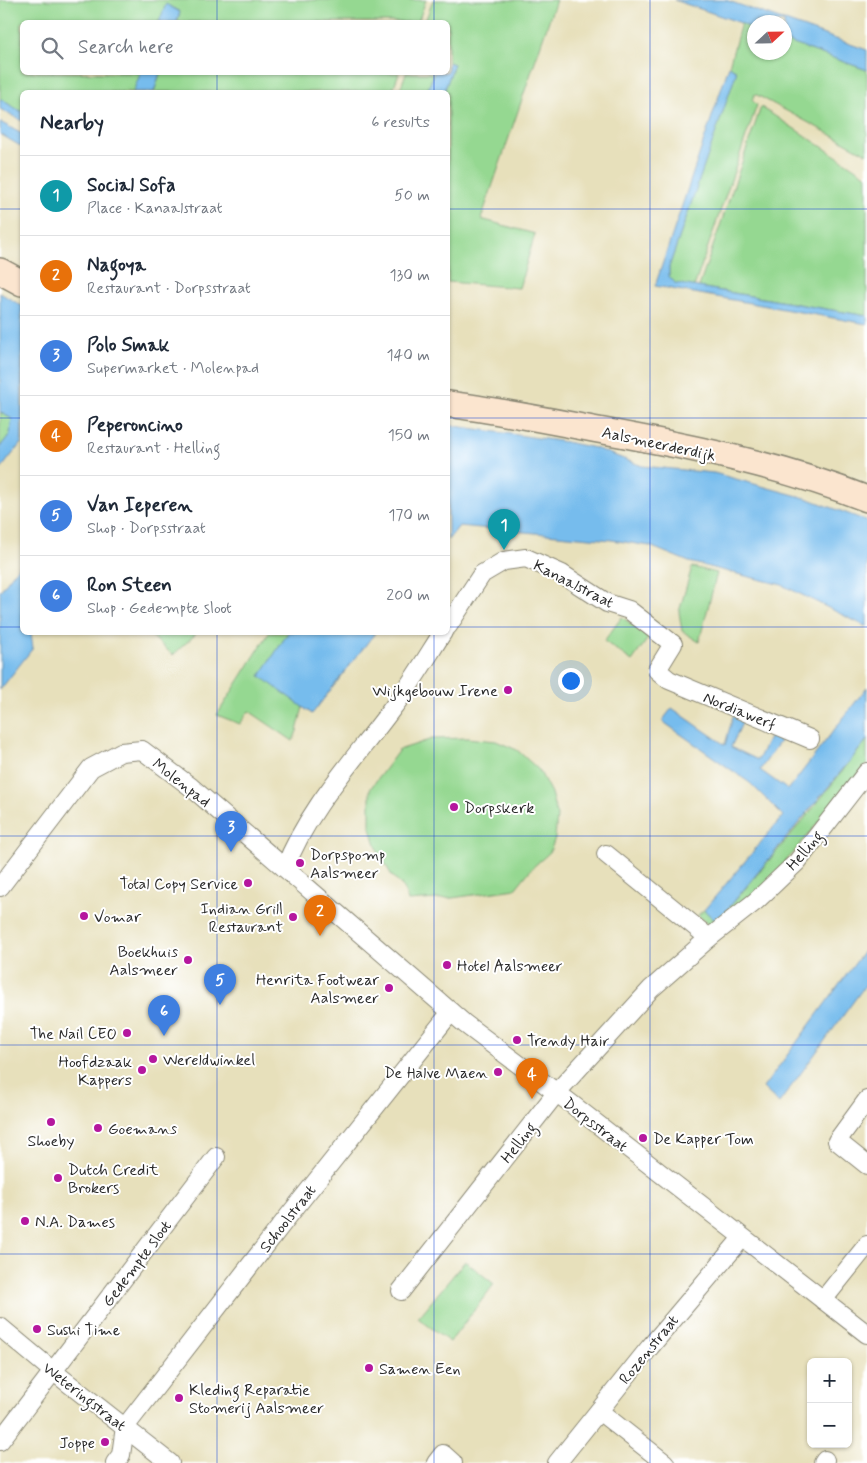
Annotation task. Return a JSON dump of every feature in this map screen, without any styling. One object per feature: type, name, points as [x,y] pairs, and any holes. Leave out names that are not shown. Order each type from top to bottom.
[{"type":"street","points":[[0,271],[20,283]]},
{"type":"street","name":"Aalsmeerderdijk","points":[[450,404],[492,410],[666,443],[827,483],[867,499]]},
{"type":"street","name":"Kanaalstraat","points":[[450,623],[482,574],[504,561],[526,558],[562,574],[606,603],[629,610],[673,644],[657,670],[669,680]]},
{"type":"street","points":[[285,868],[293,847],[310,818],[396,704],[441,635]]},
{"type":"street","name":"Nordiawerf","points":[[669,680],[810,739]]},
{"type":"street","name":"Molenpad","points":[[0,887],[91,768],[121,752],[142,750],[191,787],[285,868]]},
{"type":"street","name":"Helling","points":[[401,1291],[557,1092],[651,989],[709,938],[756,901],[797,862],[867,772]]},
{"type":"street","points":[[606,854],[709,938]]},
{"type":"street","name":"Dorpsstraat","points":[[285,868],[452,1012],[867,1334]]},
{"type":"street","name":"Schoolstraat","points":[[125,1427],[290,1214],[452,1012]]},
{"type":"street","points":[[867,1100],[837,1141],[867,1165]]},
{"type":"street","name":"Gedempte sloot","points":[[0,1441],[216,1157]]},
{"type":"street","name":"Rozenstraat","points":[[558,1463],[650,1347],[742,1238]]},
{"type":"street","points":[[823,1300],[867,1245]]},
{"type":"street","name":"Weteringstraat","points":[[0,1328],[170,1463]]},
{"type":"street","points":[[599,1410],[665,1463]]},
{"type":"street","points":[[115,1463],[121,1455],[125,1427]]},
{"type":"street","points":[[436,1463],[443,1454],[453,1463]]},
{"type":"green space","points":[[0,0],[426,0],[419,20],[178,20],[180,12],[166,5],[160,20],[20,20],[20,75],[140,75],[134,90],[20,90],[20,111],[0,99]]},
{"type":"green space","points":[[433,0],[556,0],[481,219],[535,234],[519,288],[450,282],[450,90],[445,90],[454,64],[450,63],[450,20],[426,20]]},
{"type":"green space","points":[[741,23],[747,26],[747,60],[792,60],[792,43],[867,70],[867,154],[755,94],[752,100],[757,105],[694,287],[674,283],[669,276],[669,267],[737,71],[729,66]]},
{"type":"green space","points":[[159,75],[398,75],[393,90],[155,90]]},
{"type":"green space","points":[[405,75],[433,75],[428,90],[400,90]]},
{"type":"green space","points":[[761,107],[867,176],[867,316],[699,287]]},
{"type":"green space","points":[[0,412],[12,419],[10,434],[0,447]]},
{"type":"green space","points":[[692,567],[717,573],[699,642],[682,631],[679,612]]},
{"type":"green space","points":[[622,617],[649,637],[632,661],[604,641]]},
{"type":"green space","points":[[150,635],[195,635],[173,655]]},
{"type":"green space","points":[[268,635],[287,635],[261,676],[303,707],[293,741],[249,711],[240,724],[217,715]]},
{"type":"green space","points":[[467,738],[496,741],[517,750],[539,770],[551,793],[557,816],[555,838],[550,852],[532,868],[515,889],[452,898],[408,901],[404,888],[392,876],[378,851],[370,825],[370,789],[399,750],[432,739]]},
{"type":"green space","points":[[867,740],[867,764],[766,885],[711,928],[698,915],[704,910],[717,922],[810,812]]},
{"type":"green space","points":[[465,1261],[494,1284],[450,1342],[418,1318]]},
{"type":"water","points":[[674,0],[726,0],[768,15],[747,15],[747,26]]},
{"type":"water","points":[[166,4],[180,12],[178,20],[160,20]]},
{"type":"water","points":[[792,23],[867,50],[867,70],[792,43]]},
{"type":"water","points":[[450,63],[454,64],[445,90],[428,90],[433,75],[450,75]]},
{"type":"water","points":[[729,66],[737,71],[669,267],[669,276],[675,283],[867,316],[867,324],[655,286]]},
{"type":"water","points":[[140,75],[159,75],[155,90],[134,90]]},
{"type":"water","points":[[0,99],[20,111],[20,120],[0,109]]},
{"type":"water","points":[[0,122],[20,133],[20,146],[0,134]]},
{"type":"water","points":[[0,293],[20,305],[20,445],[0,470],[0,447],[10,434],[12,419],[0,412]]},
{"type":"water","points":[[450,425],[595,448],[642,466],[714,473],[809,499],[867,521],[867,627],[782,585],[689,562],[650,546],[612,540],[459,526],[450,537]]},
{"type":"water","points":[[20,565],[20,635],[31,635],[33,648],[0,690],[0,591]]},
{"type":"water","points":[[287,635],[373,635],[312,714],[260,676]]},
{"type":"water","points":[[867,687],[867,740],[717,922],[704,910],[783,816],[750,783],[662,721],[672,708],[725,745],[733,716],[743,721],[731,747],[758,760],[771,734],[780,741],[760,770],[788,790]]},
{"type":"water","points":[[867,947],[867,983],[779,1103],[763,1088]]},
{"type":"place","name":"Social Sofa","points":[[504,550]]},
{"type":"place","name":"Wijkgebouw Irene","points":[[508,690]]},
{"type":"place","name":"Dorpskerk","points":[[454,807]]},
{"type":"place","name":"Polo Smak","points":[[231,852]]},
{"type":"place","name":"Dorpspomp Aalsmeer","points":[[300,863]]},
{"type":"place","name":"Total Copy Service","points":[[248,883]]},
{"type":"place","name":"Vomar","points":[[84,916]]},
{"type":"place","name":"Indian Grill Restaurant","points":[[293,917]]},
{"type":"place","name":"Nagoya","points":[[320,936]]},
{"type":"place","name":"Boekhuis Aalsmeer","points":[[188,960]]},
{"type":"place","name":"Hotel Aalsmeer","points":[[447,965]]},
{"type":"place","name":"Henrita Footwear Aalsmeer","points":[[389,988]]},
{"type":"place","name":"Van Ieperen","points":[[220,1005]]},
{"type":"place","name":"The Nail CEO","points":[[127,1033]]},
{"type":"place","name":"Ron Steen","points":[[164,1036]]},
{"type":"place","name":"Trendy Hair","points":[[517,1040]]},
{"type":"place","name":"Wereldwinkel","points":[[153,1059]]},
{"type":"place","name":"Hoofdzaak Kappers","points":[[142,1070]]},
{"type":"place","name":"De Halve Maen","points":[[498,1072]]},
{"type":"place","name":"Peperoncino","points":[[532,1099]]},
{"type":"place","name":"Shoeby","points":[[51,1122]]},
{"type":"place","name":"Goemans","points":[[98,1128]]},
{"type":"place","name":"De Kapper Tom","points":[[643,1138]]},
{"type":"place","name":"Dutch Credit Brokers","points":[[58,1178]]},
{"type":"place","name":"N.A. Dames","points":[[25,1221]]},
{"type":"place","name":"Sushi Time","points":[[37,1329]]},
{"type":"place","name":"Samen Een","points":[[369,1368]]},
{"type":"place","name":"Kleding Reparatie Stomerij Aalsmeer","points":[[179,1398]]},
{"type":"place","name":"Joppe","points":[[105,1442]]}]
